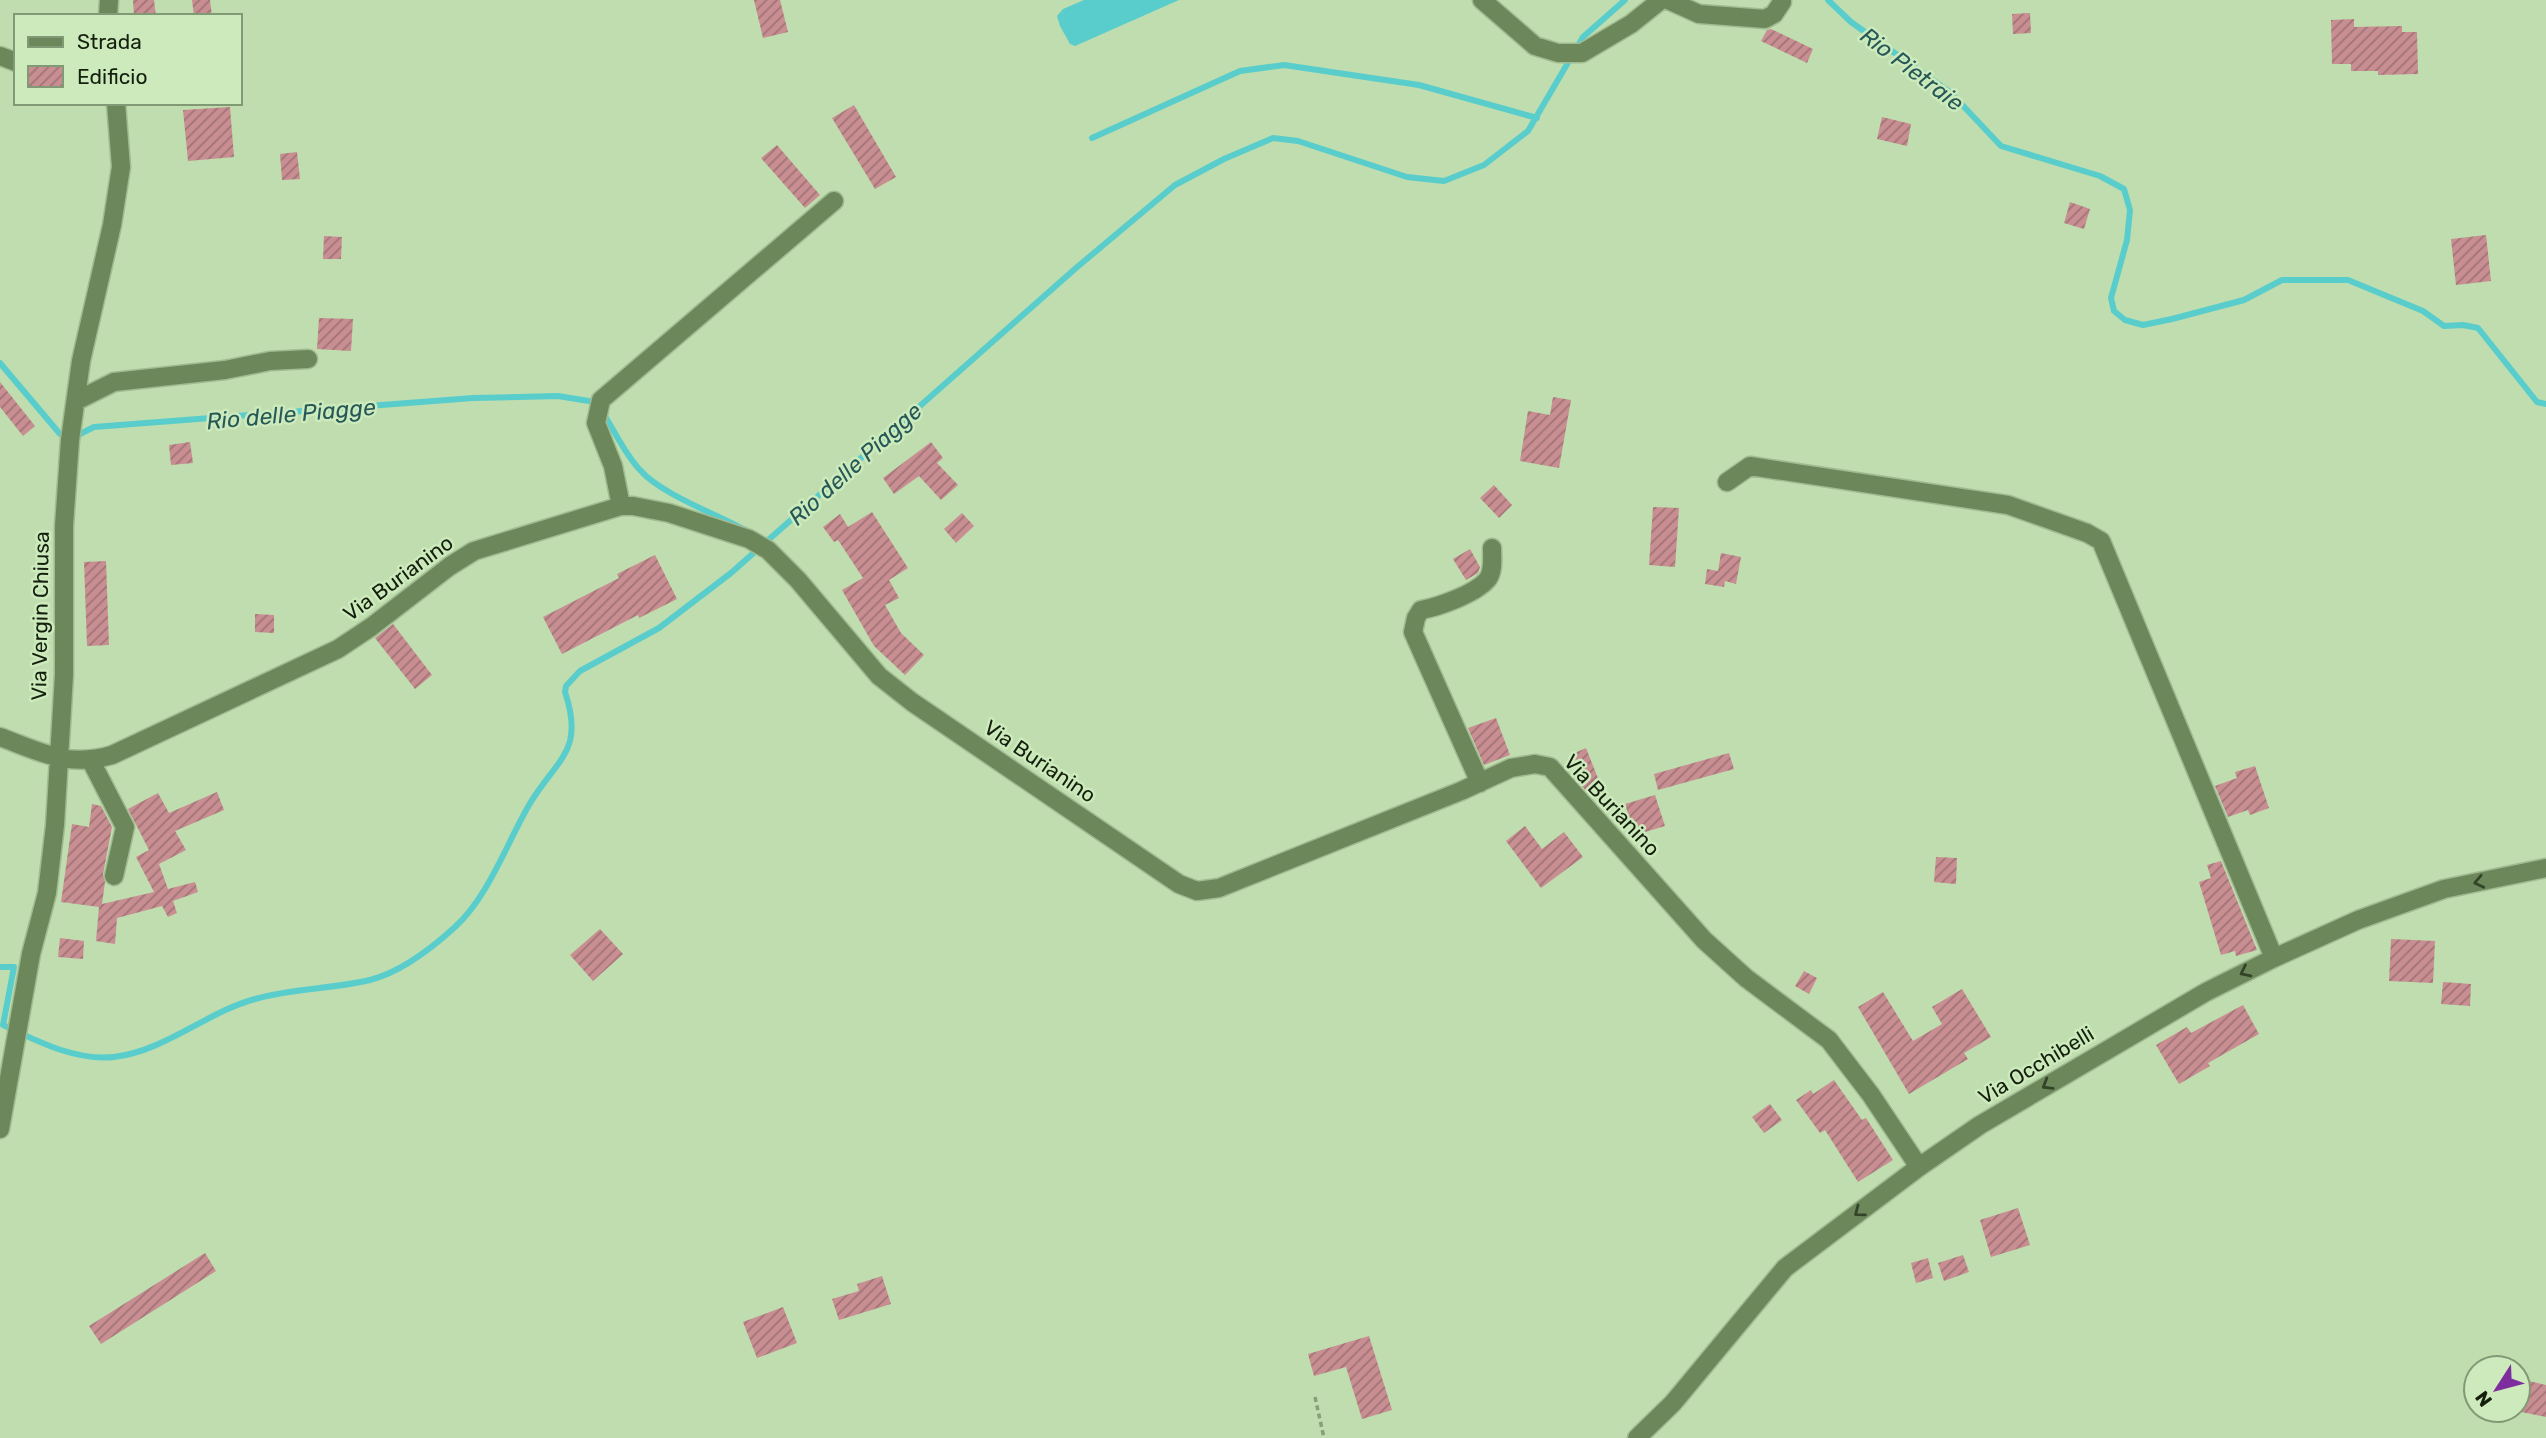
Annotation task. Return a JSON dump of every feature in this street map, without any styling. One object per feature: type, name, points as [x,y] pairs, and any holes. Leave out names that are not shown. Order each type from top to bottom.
[{"type":"street","points":[[1482,0],[1535,46],[1558,53],[1582,53],[1631,24],[1661,0]]},
{"type":"street","points":[[1668,0],[1699,14],[1765,19],[1774,14],[1783,2]]},
{"type":"street","name":"Via Vergin Chiusa","points":[[0,1129],[31,954],[47,893],[55,825],[64,675],[64,526],[70,440],[81,361],[107,250],[120,178],[116,105]]},
{"type":"street","points":[[621,506],[613,466],[596,423],[601,400],[834,201]]},
{"type":"street","points":[[76,401],[114,382],[225,370],[270,361],[308,359]]},
{"type":"street","points":[[1727,482],[1750,466],[2008,505],[2087,533],[2101,541],[2274,958]]},
{"type":"street","name":"Via Burianino","points":[[0,737],[58,759],[91,761],[112,755],[338,649],[474,551],[621,506],[669,513],[749,538],[768,550],[806,589],[879,676],[1179,884],[1197,891],[1219,888],[1511,768],[1535,764],[1550,767],[1703,940],[1746,978],[1829,1040],[1871,1095],[1919,1167]]},
{"type":"street","points":[[1480,783],[1413,632],[1421,610],[1437,607],[1475,589],[1488,579],[1493,565],[1492,548]]},
{"type":"street","points":[[91,761],[125,827],[114,876]]},
{"type":"street","name":"Via Occhibelli","points":[[1637,1438],[1673,1404],[1784,1268],[1980,1125],[2140,1029],[2274,958],[2358,920],[2444,889],[2546,868]]},
{"type":"path","points":[[1315,1396],[1324,1438]]},
{"type":"water","points":[[1084,0],[1179,0],[1075,46],[1070,44],[1057,16],[1063,9]]},
{"type":"building","points":[[133,0],[154,0],[156,14],[134,14]]},
{"type":"building","points":[[192,0],[210,0],[212,14],[194,14]]},
{"type":"building","points":[[754,0],[780,0],[788,32],[763,38]]},
{"type":"building","points":[[2030,13],[2031,33],[2013,34],[2012,14]]},
{"type":"building","points":[[2354,19],[2354,27],[2402,26],[2402,32],[2417,32],[2418,74],[2378,75],[2378,71],[2351,71],[2351,64],[2332,64],[2331,20]]},
{"type":"building","points":[[1771,29],[1813,49],[1807,63],[1761,41],[1767,30]]},
{"type":"building","points":[[854,105],[896,177],[875,189],[832,118]]},
{"type":"building","points":[[230,107],[234,157],[188,161],[183,110]]},
{"type":"building","points":[[1882,117],[1911,124],[1907,146],[1877,139]]},
{"type":"building","points":[[777,145],[820,195],[805,208],[761,158]]},
{"type":"building","points":[[297,152],[300,179],[282,180],[280,154]]},
{"type":"building","points":[[2070,202],[2090,209],[2084,229],[2064,223]]},
{"type":"building","points":[[2486,235],[2491,281],[2456,285],[2451,239]]},
{"type":"building","points":[[324,236],[342,237],[341,259],[323,259]]},
{"type":"building","points":[[319,318],[353,319],[351,351],[317,349]]},
{"type":"building","points":[[0,382],[35,426],[23,436],[0,407]]},
{"type":"building","points":[[1553,397],[1571,400],[1559,468],[1520,461],[1528,411],[1550,415]]},
{"type":"building","points":[[190,442],[193,463],[171,465],[169,445]]},
{"type":"building","points":[[931,442],[943,458],[937,463],[958,485],[941,500],[919,476],[894,494],[883,478]]},
{"type":"building","points":[[1494,485],[1512,505],[1499,518],[1480,498]]},
{"type":"building","points":[[1653,507],[1679,508],[1675,567],[1649,565]]},
{"type":"building","points":[[872,512],[908,568],[889,580],[899,598],[885,605],[901,633],[924,655],[905,675],[874,646],[842,590],[863,578],[838,540],[834,542],[823,527],[840,514],[848,527]]},
{"type":"building","points":[[962,513],[974,526],[956,543],[944,529]]},
{"type":"building","points":[[1470,549],[1480,567],[1478,573],[1466,580],[1453,559]]},
{"type":"building","points":[[1721,553],[1741,557],[1736,584],[1725,581],[1724,587],[1705,584],[1707,569],[1718,571]]},
{"type":"building","points":[[655,555],[677,599],[639,618],[638,615],[562,654],[543,617],[619,578],[617,574]]},
{"type":"building","points":[[106,561],[109,645],[87,646],[84,562]]},
{"type":"building","points":[[255,614],[274,615],[274,633],[255,632]]},
{"type":"building","points":[[393,624],[432,675],[415,689],[375,638]]},
{"type":"building","points":[[1496,718],[1510,755],[1484,765],[1468,728]]},
{"type":"building","points":[[1586,748],[1603,791],[1591,796],[1581,785],[1570,755]]},
{"type":"building","points":[[1729,753],[1734,769],[1658,790],[1654,774]]},
{"type":"building","points":[[2255,766],[2269,808],[2250,815],[2248,810],[2228,817],[2215,786],[2237,778],[2235,772]]},
{"type":"building","points":[[217,792],[224,810],[175,831],[186,850],[159,864],[168,889],[195,882],[198,892],[173,901],[177,913],[168,917],[162,906],[117,918],[115,944],[96,941],[99,907],[61,902],[72,824],[89,827],[92,804],[101,806],[112,827],[103,874],[105,882],[102,904],[154,892],[136,857],[149,850],[128,809],[158,793],[169,813]]},
{"type":"building","points":[[1655,795],[1665,826],[1635,835],[1625,804]]},
{"type":"building","points":[[1525,826],[1542,849],[1564,832],[1583,857],[1541,888],[1506,841]]},
{"type":"building","points":[[1936,857],[1957,858],[1956,884],[1934,882]]},
{"type":"building","points":[[2221,861],[2257,950],[2236,956],[2235,951],[2221,955],[2199,882],[2211,878],[2207,865]]},
{"type":"building","points":[[600,929],[623,954],[593,981],[570,955]]},
{"type":"building","points":[[60,938],[84,941],[83,959],[58,957]]},
{"type":"building","points":[[2391,939],[2435,941],[2433,983],[2389,981]]},
{"type":"building","points":[[1804,971],[1817,978],[1809,994],[1795,986]]},
{"type":"building","points":[[2443,982],[2471,984],[2470,1006],[2441,1004]]},
{"type":"building","points":[[1962,989],[1991,1037],[1964,1053],[1968,1059],[1909,1094],[1858,1007],[1883,992],[1913,1041],[1942,1024],[1932,1007]]},
{"type":"building","points":[[2243,1005],[2259,1034],[2208,1063],[2210,1066],[2179,1084],[2156,1045],[2187,1027],[2191,1033]]},
{"type":"building","points":[[1834,1080],[1862,1120],[1866,1118],[1893,1160],[1858,1182],[1825,1130],[1820,1133],[1796,1100],[1811,1090],[1813,1094]]},
{"type":"building","points":[[1770,1104],[1782,1120],[1764,1133],[1752,1117]]},
{"type":"building","points":[[2018,1208],[2030,1245],[1991,1257],[1980,1220]]},
{"type":"building","points":[[205,1253],[216,1271],[101,1344],[89,1326]]},
{"type":"building","points":[[1963,1255],[1969,1272],[1944,1281],[1938,1263]]},
{"type":"building","points":[[1928,1258],[1933,1278],[1916,1283],[1911,1263]]},
{"type":"building","points":[[882,1276],[891,1304],[839,1320],[832,1299],[859,1291],[857,1284]]},
{"type":"building","points":[[783,1307],[797,1343],[757,1358],[743,1322]]},
{"type":"building","points":[[1369,1336],[1392,1410],[1362,1419],[1346,1367],[1314,1376],[1308,1354]]},
{"type":"building","points":[[2532,1382],[2546,1385],[2546,1417],[2532,1414]]},
{"type":"waterway","name":"Rio delle Piagge","points":[[0,967],[14,967],[3,1025],[71,1053],[114,1057],[151,1047],[255,999],[370,980],[404,965],[455,927],[467,915],[487,885],[529,805],[570,742],[572,728],[565,692],[566,686],[580,671],[659,628],[731,573],[1076,268],[1175,185],[1224,159],[1273,138],[1298,141],[1407,177],[1444,181],[1484,165],[1528,131],[1583,37],[1625,0]]},
{"type":"waterway","name":"Rio Pietraie","points":[[1828,0],[1851,22],[1951,93],[2001,146],[2100,176],[2124,189],[2130,210],[2127,240],[2111,298],[2114,311],[2125,320],[2143,325],[2172,319],[2244,300],[2282,280],[2348,280],[2423,311],[2444,326],[2463,325],[2478,328],[2537,402],[2546,404]]},
{"type":"waterway","points":[[1092,138],[1240,71],[1284,65],[1419,85],[1537,118]]},
{"type":"waterway","name":"Rio delle Piagge","points":[[0,363],[60,434],[80,434],[94,427],[473,398],[558,396],[595,402],[627,454],[649,479],[745,530]]}]
